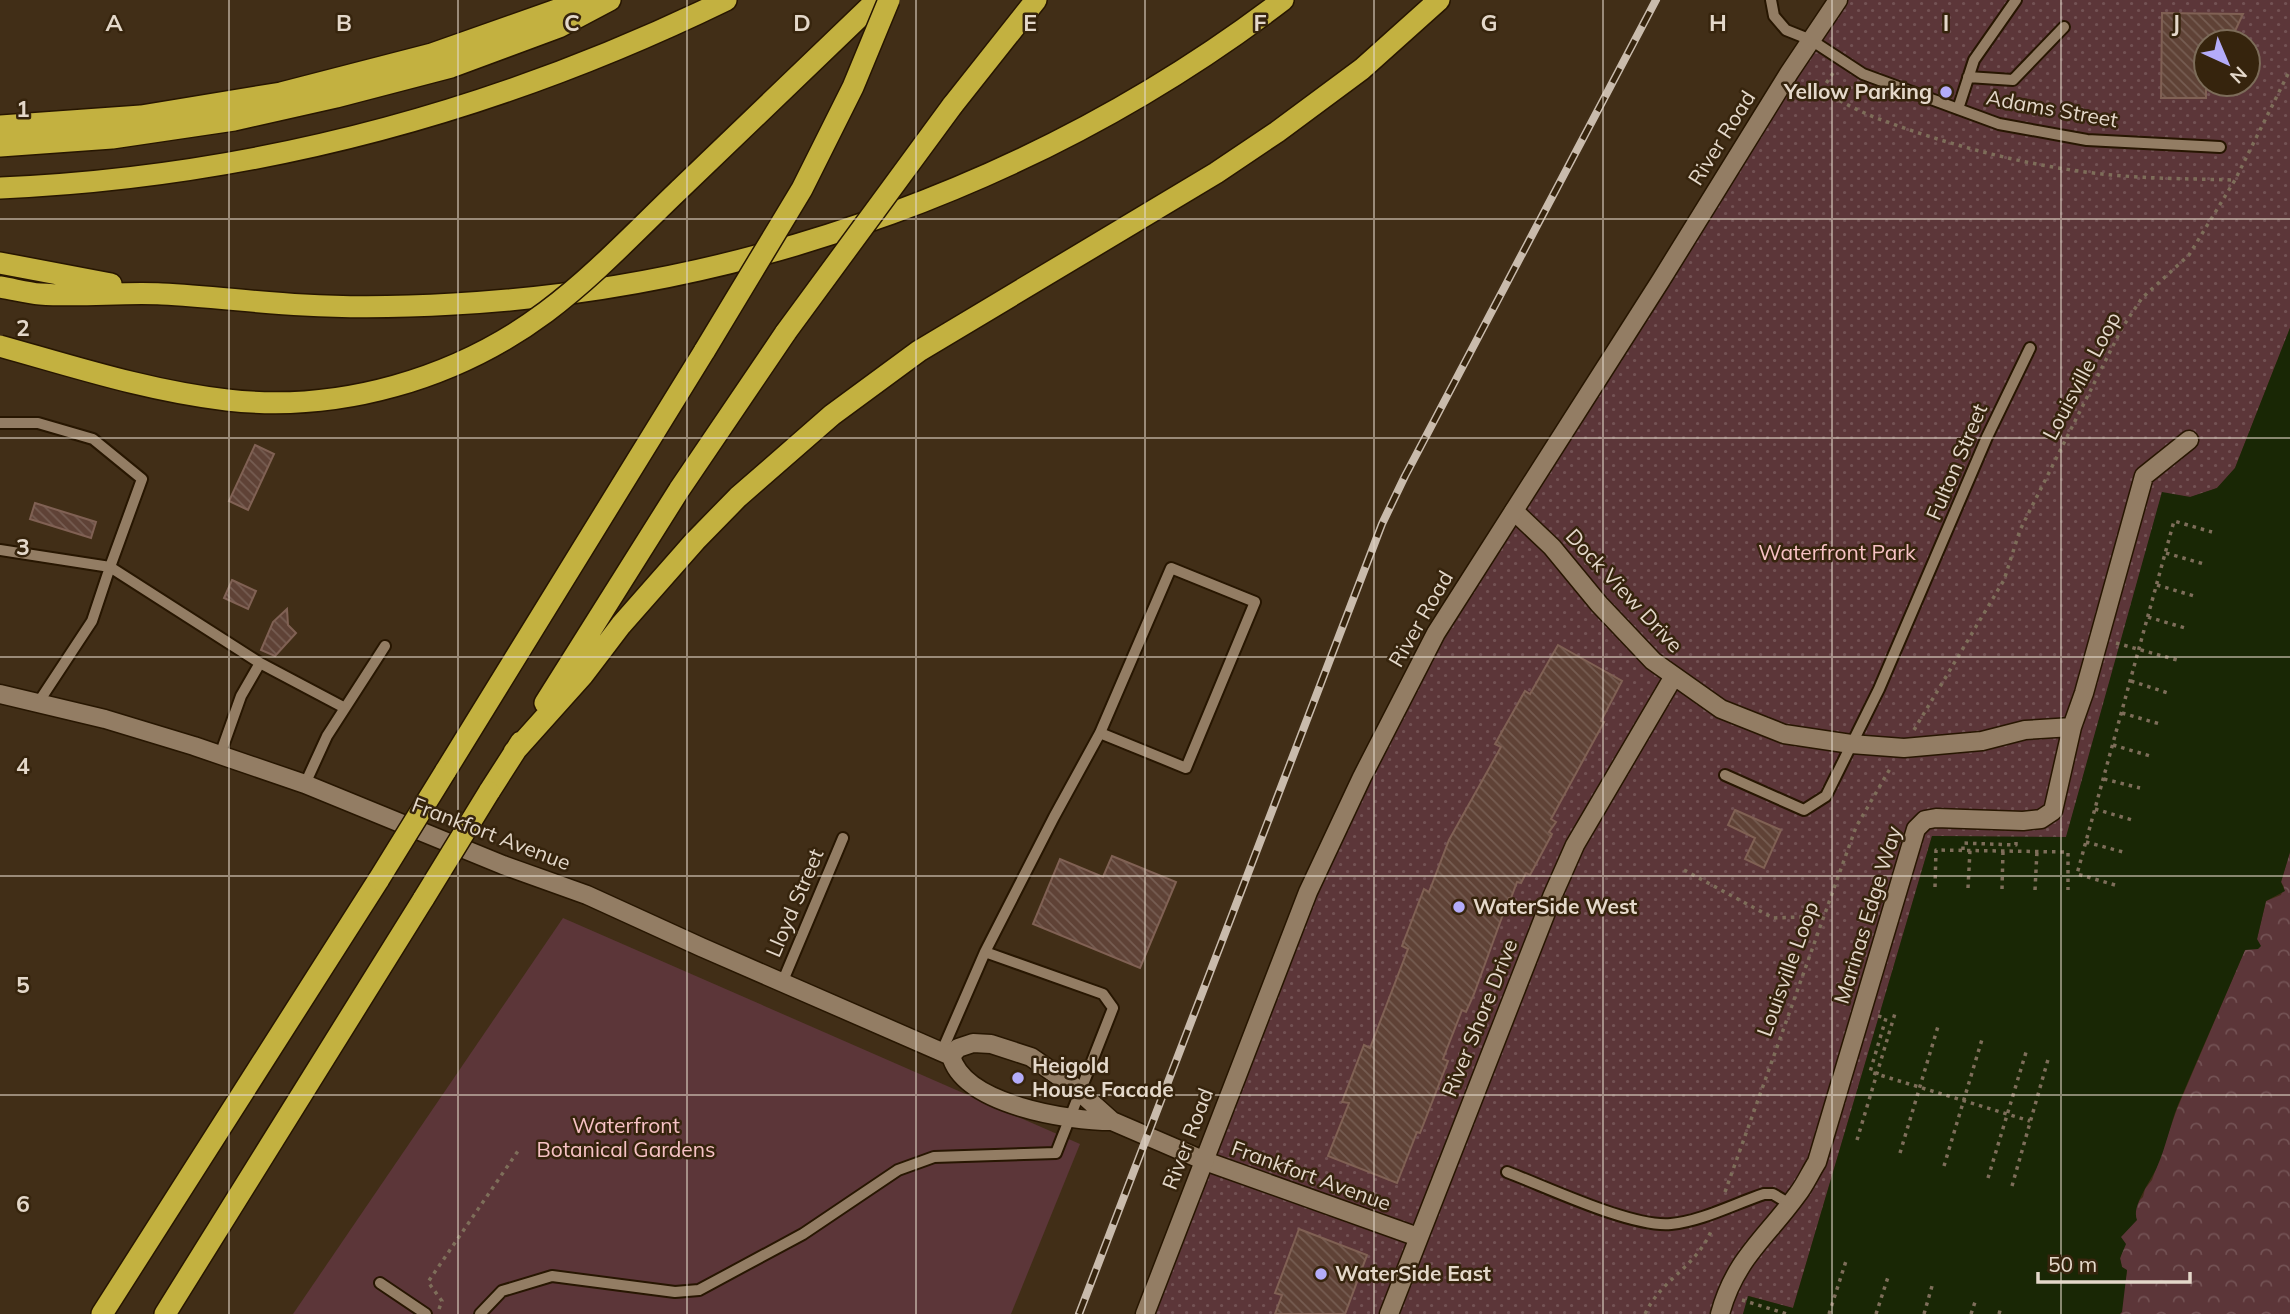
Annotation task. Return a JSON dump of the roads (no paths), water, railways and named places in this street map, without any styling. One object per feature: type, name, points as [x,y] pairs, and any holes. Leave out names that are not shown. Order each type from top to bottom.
[{"type":"highway","points":[[0,188],[163,175],[341,141],[508,92],[663,31],[726,0]]},
{"type":"highway","points":[[0,346],[181,394],[228,400],[294,403],[369,393],[456,365],[517,333],[577,287],[877,0]]},
{"type":"highway","points":[[102,1314],[379,879],[802,189],[853,87],[889,0]]},
{"type":"highway","points":[[165,1314],[679,490],[786,332],[952,106],[1036,0]]},
{"type":"highway","points":[[0,287],[41,294],[162,294],[307,305],[455,304],[633,283],[709,268],[814,239],[882,216],[1019,159],[1147,91],[1210,52],[1283,0]]},
{"type":"highway","points":[[514,752],[583,675],[621,625],[695,541],[738,497],[832,415],[919,351],[1216,173],[1277,132],[1362,69],[1439,0]]},
{"type":"highway","points":[[0,126],[141,116],[281,93],[432,54],[565,7],[606,2]]},
{"type":"highway","points":[[0,146],[112,138],[234,120],[336,97],[451,67],[559,27],[606,2]]},
{"type":"highway","points":[[0,264],[162,294]]},
{"type":"street","name":"River Road","points":[[1145,1314],[1308,892],[1362,777],[1436,633],[1838,0]]},
{"type":"street","name":"Marinas Edge Way","points":[[1720,1314],[1727,1290],[1745,1257],[1790,1203],[1817,1162],[1916,829],[1925,820],[1936,818],[2023,821],[2041,819],[2053,811],[2072,727],[2084,693],[2144,476],[2189,440]]},
{"type":"street","name":"Dock View Drive","points":[[1514,511],[1552,547],[1653,662],[1721,709],[1784,734],[1851,744],[1904,748],[1982,741],[2025,730],[2072,727]]},
{"type":"street","name":"River Shore Drive","points":[[1389,1314],[1575,845],[1674,676]]},
{"type":"street","name":"Frankfort Avenue","points":[[0,694],[105,719],[305,785],[503,865],[587,895],[946,1054],[962,1077],[997,1097],[1068,1118],[1112,1121]]},
{"type":"street","name":"Frankfort Avenue","points":[[946,1054],[973,1043],[991,1044],[1031,1057],[1079,1091],[1112,1121],[1205,1161],[1392,1230],[1418,1237]]},
{"type":"lane","name":"Adams Street","points":[[1771,0],[1774,16],[1786,30],[1811,40],[1863,74],[1998,124],[2087,140],[2220,147]]},
{"type":"lane","points":[[1958,109],[1974,60],[2016,0]]},
{"type":"lane","points":[[1968,77],[2013,80],[2064,27]]},
{"type":"lane","name":"Fulton Street","points":[[1725,775],[1804,810],[1826,796],[1879,689],[1987,438],[2030,348]]},
{"type":"lane","points":[[0,423],[38,423],[93,439],[142,479],[92,621],[38,703]]},
{"type":"lane","points":[[0,550],[110,567],[260,663],[345,708]]},
{"type":"lane","points":[[946,1054],[985,952],[1100,733],[1171,568],[1255,602],[1186,768],[1100,733]]},
{"type":"lane","points":[[305,785],[327,736],[385,646]]},
{"type":"lane","points":[[220,755],[241,696],[260,663]]},
{"type":"lane","name":"Lloyd Street","points":[[782,983],[843,838]]},
{"type":"lane","points":[[480,1314],[502,1291],[552,1276],[675,1292],[699,1290],[803,1234],[898,1170],[934,1157],[1056,1153],[1113,1008],[1103,994],[985,952]]},
{"type":"lane","points":[[1507,1172],[1621,1216],[1668,1225],[1685,1222],[1764,1194],[1773,1194],[1790,1203]]},
{"type":"lane","points":[[380,1283],[426,1314]]},
{"type":"railway","points":[[1079,1314],[1382,524],[1656,0]]},
{"type":"place","name":"Yellow Parking","points":[[1946,92]]},
{"type":"place","name":"WaterSide West","points":[[1459,907]]},
{"type":"place","name":"Heigold House Facade","points":[[1018,1078]]},
{"type":"place","name":"WaterSide East","points":[[1321,1274]]},
{"type":"park label","name":"Waterfront Park","points":[[1837,553]]},
{"type":"park label","name":"Waterfront Botanical Gardens","points":[[626,1138]]}]
